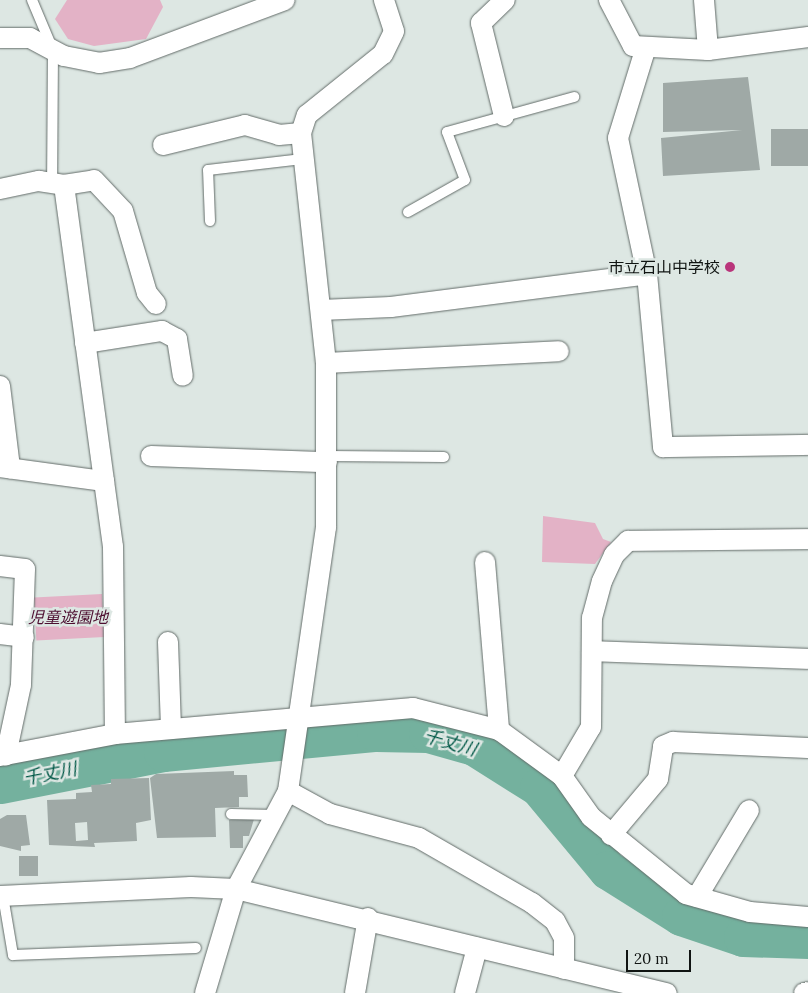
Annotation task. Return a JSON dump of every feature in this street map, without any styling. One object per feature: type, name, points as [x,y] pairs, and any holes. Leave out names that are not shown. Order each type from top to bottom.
[{"type":"street","points":[[0,38],[30,38],[52,50],[99,63],[130,58],[284,0]]},
{"type":"street","points":[[205,993],[236,889],[288,791],[296,758],[326,527],[328,459],[326,363],[302,159],[301,133],[307,115],[383,54],[394,31],[384,0]]},
{"type":"street","points":[[504,116],[481,24],[505,0]]},
{"type":"street","points":[[609,0],[633,46],[708,50],[808,36]]},
{"type":"street","points":[[704,0],[708,50]]},
{"type":"street","points":[[646,47],[618,138],[647,274],[663,447],[808,445]]},
{"type":"street","points":[[163,146],[245,125],[278,135],[301,133]]},
{"type":"street","points":[[0,189],[94,180],[123,211],[147,293],[156,304]]},
{"type":"street","points":[[58,184],[85,343],[113,547],[115,734]]},
{"type":"street","points":[[321,310],[391,307],[647,274]]},
{"type":"street","points":[[85,343],[162,331],[178,339],[183,376]]},
{"type":"street","points":[[326,363],[559,351]]},
{"type":"street","points":[[0,386],[5,467],[104,481]]},
{"type":"street","points":[[151,456],[328,459]]},
{"type":"street","points":[[562,776],[591,726],[592,618],[602,581],[614,555],[628,541],[808,539]]},
{"type":"street","points":[[485,562],[499,730]]},
{"type":"street","points":[[0,566],[25,569],[24,637],[20,685],[3,756],[115,734],[171,729],[300,726],[413,708],[499,730],[562,776],[591,817],[679,889],[697,897],[750,912],[808,917]]},
{"type":"street","points":[[0,634],[24,637]]},
{"type":"street","points":[[168,642],[171,729]]},
{"type":"street","points":[[592,651],[808,659]]},
{"type":"street","points":[[611,835],[658,778],[663,746],[673,742],[808,748]]},
{"type":"street","points":[[288,791],[330,814],[419,838],[532,903],[555,921],[564,938],[564,970]]},
{"type":"street","points":[[697,897],[749,810]]},
{"type":"street","points":[[2,896],[191,887],[236,889],[368,918],[564,970],[668,993]]},
{"type":"street","points":[[355,993],[368,918]]},
{"type":"street","points":[[465,993],[477,948]]},
{"type":"street","points":[[804,993],[808,992]]},
{"type":"lane","points":[[32,0],[52,50],[58,184]]},
{"type":"lane","points":[[408,212],[465,180],[447,132],[574,97]]},
{"type":"lane","points":[[210,221],[208,170],[302,159]]},
{"type":"lane","points":[[328,459],[444,457]]},
{"type":"lane","points":[[232,814],[276,815]]},
{"type":"lane","points":[[2,896],[13,955],[196,948]]},
{"type":"green space","points":[[67,0],[160,0],[163,7],[146,39],[94,46],[68,39],[55,19]]},
{"type":"green space","points":[[543,516],[595,523],[603,539],[611,542],[595,564],[542,562]]},
{"type":"green space","name":"児童遊園地","points":[[102,594],[104,637],[36,640],[34,598]]},
{"type":"building","points":[[748,77],[760,170],[663,176],[661,138],[742,130],[663,132],[663,83]]},
{"type":"building","points":[[771,129],[808,129],[808,166],[771,166]]},
{"type":"building","points":[[234,771],[234,775],[247,775],[248,797],[239,797],[239,807],[215,808],[216,837],[157,838],[150,778],[156,774]]},
{"type":"building","points":[[149,778],[151,820],[136,823],[137,841],[94,843],[95,847],[49,845],[47,800],[76,799],[76,793],[92,792],[91,785],[111,784],[111,779]],"holes":[[[87,822],[88,840],[76,841],[75,823]]]},
{"type":"building","points":[[7,815],[26,815],[30,845],[21,846],[21,851],[0,846],[0,819]]},
{"type":"building","points":[[254,819],[249,836],[243,836],[243,848],[230,848],[229,820]]},
{"type":"building","points":[[19,856],[38,856],[38,876],[19,876]]},
{"type":"waterway","name":"千丈川","points":[[0,784],[163,752],[376,732],[428,733],[474,746],[539,787],[608,870],[681,916],[743,937],[808,939]]},
{"type":"place","name":"市立石山中学校","points":[[730,267]]}]
